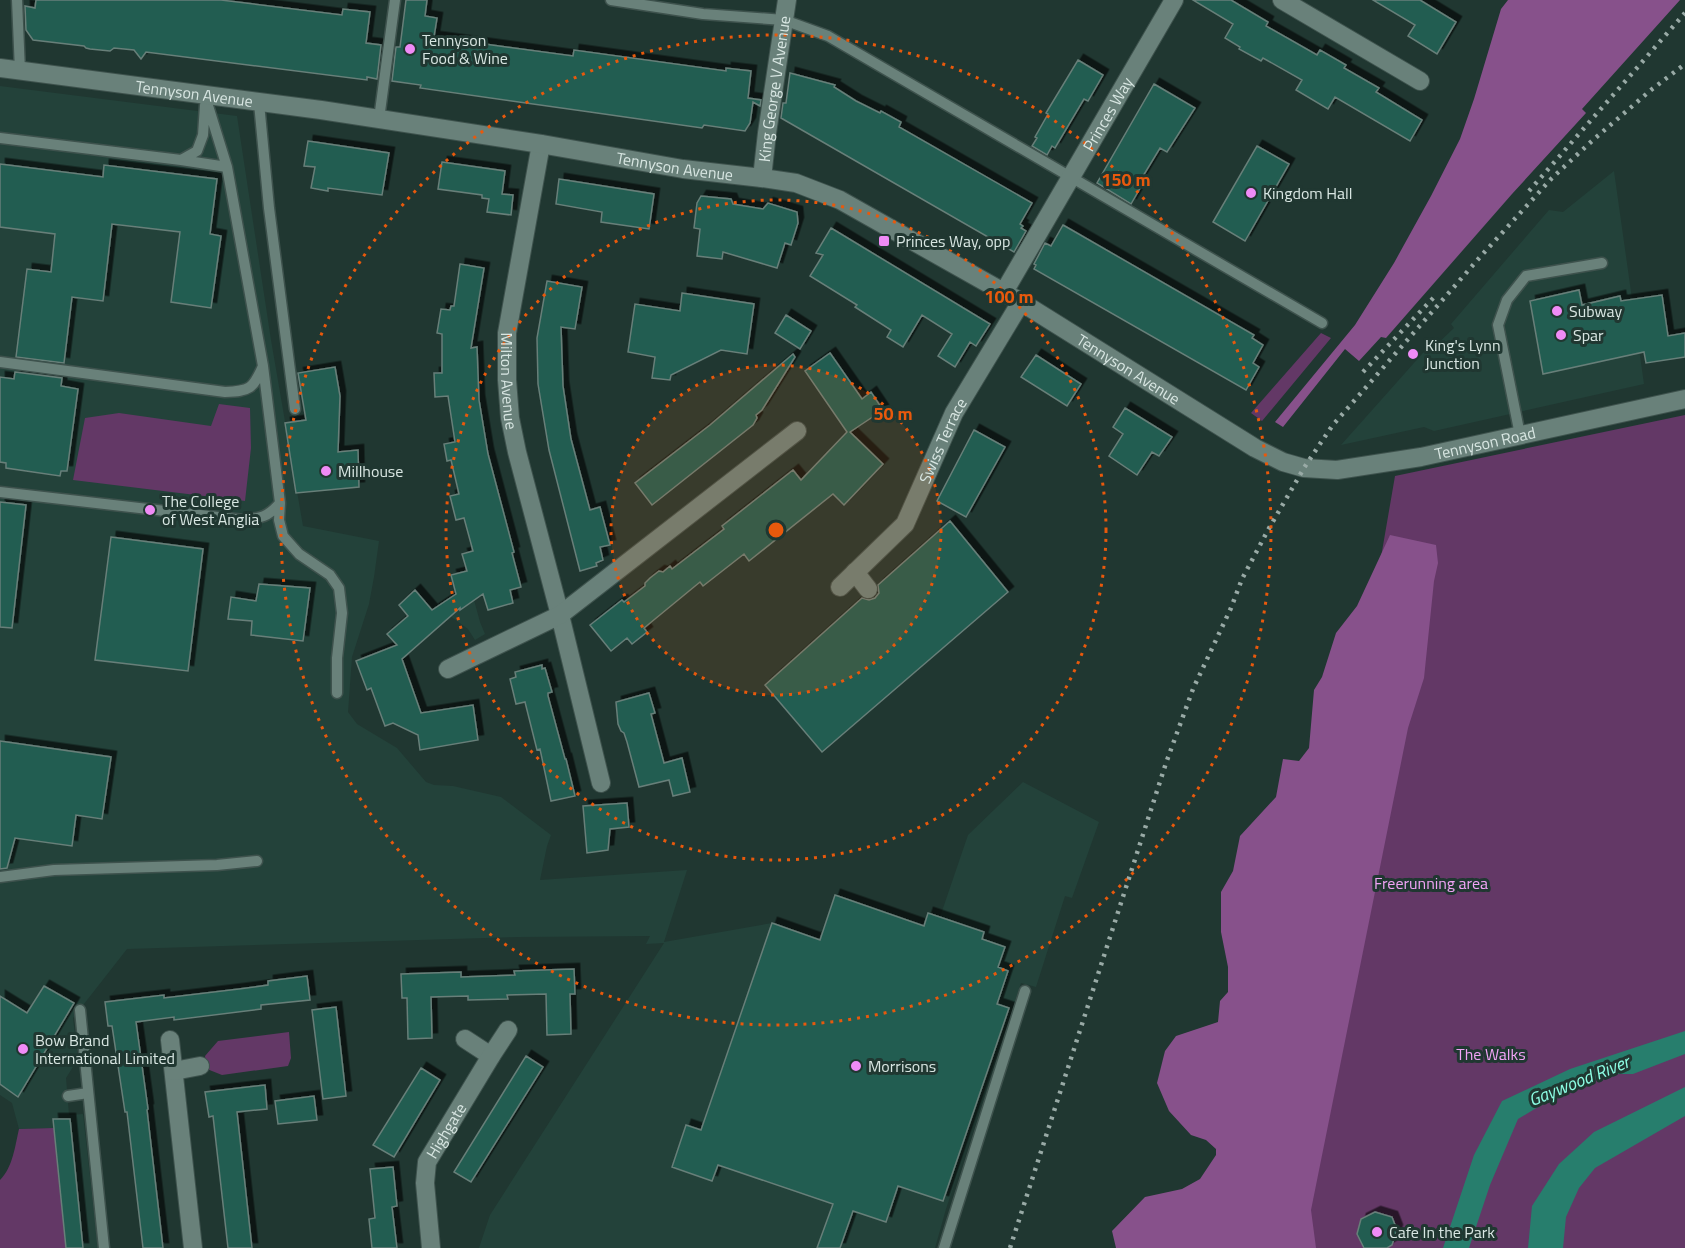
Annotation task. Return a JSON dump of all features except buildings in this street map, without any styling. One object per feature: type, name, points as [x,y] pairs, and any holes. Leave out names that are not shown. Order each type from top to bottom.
[{"type":"street","name":"King George V Avenue","points":[[762,177],[787,0]]},
{"type":"street","name":"Princes Way","points":[[1004,292],[1174,0]]},
{"type":"street","points":[[1282,0],[1420,81]]},
{"type":"street","name":"Tennyson Avenue","points":[[0,68],[379,119],[683,169],[796,183],[840,200],[1004,292],[1255,448],[1283,462]]},
{"type":"street","name":"Milton Avenue","points":[[541,144],[507,333],[510,418],[601,783]]},
{"type":"street","name":"Swiss Terrace","points":[[840,587],[905,524],[954,413],[1021,302]]},
{"type":"street","name":"Tennyson Road","points":[[1283,462],[1304,468],[1337,470],[1421,457],[1685,399]]},
{"type":"street","points":[[448,669],[560,615],[797,431]]},
{"type":"street","points":[[855,572],[868,589]]},
{"type":"street","name":"Highgate","points":[[431,1248],[425,1183],[427,1162],[508,1030]]},
{"type":"street","points":[[465,1039],[491,1056]]},
{"type":"street","points":[[170,1040],[193,1248]]},
{"type":"street","points":[[174,1071],[200,1066]]},
{"type":"lane","points":[[17,0],[20,71]]},
{"type":"lane","points":[[379,119],[395,0]]},
{"type":"lane","points":[[611,0],[703,14],[784,20],[828,36],[1322,323]]},
{"type":"lane","points":[[181,160],[196,151],[203,135],[205,96]]},
{"type":"lane","points":[[205,96],[227,167],[263,366],[280,503],[279,520],[283,536],[299,554],[330,575],[339,588],[342,613],[336,693]]},
{"type":"lane","points":[[259,103],[269,208],[295,409]]},
{"type":"lane","points":[[0,138],[227,167]]},
{"type":"lane","points":[[1521,435],[1498,325],[1507,300],[1526,276],[1602,263]]},
{"type":"lane","points":[[0,362],[225,392],[250,388],[263,366]]},
{"type":"lane","points":[[0,492],[244,520],[260,518],[272,513],[280,503]]},
{"type":"lane","points":[[0,877],[54,870],[257,861]]},
{"type":"lane","points":[[944,1248],[1025,991]]},
{"type":"lane","points":[[80,1010],[104,1248]]},
{"type":"lane","points":[[68,1096],[88,1093]]},
{"type":"shaded area","points":[[1508,0],[1680,0],[1582,109],[1586,113],[1386,338],[1381,337],[1359,361],[1345,349],[1283,427],[1275,422],[1355,325],[1394,263],[1431,196],[1460,139],[1501,9]]},
{"type":"shaded area","points":[[0,86],[237,116],[271,340],[303,526],[379,541],[369,604],[352,657],[348,712],[357,724],[397,748],[426,782],[501,797],[551,835],[540,880],[687,870],[664,942],[772,923],[820,940],[835,895],[924,926],[928,913],[940,917],[968,835],[1023,782],[1099,822],[1072,898],[1065,896],[1036,987],[1021,983],[935,1248],[479,1248],[490,1215],[664,943],[646,944],[650,936],[520,937],[127,949],[73,1018],[78,1059],[66,1078],[69,1115],[83,1114],[98,1248],[66,1248],[54,1128],[19,1129],[12,1103],[0,1095]]},
{"type":"shaded area","points":[[1614,171],[1644,384],[1434,431],[1424,427],[1341,445],[1430,345],[1433,348],[1454,328],[1451,324],[1549,210],[1563,212]]},
{"type":"shaded area","points":[[1390,535],[1436,545],[1438,563],[1424,678],[1408,728],[1311,1210],[1316,1248],[1116,1248],[1112,1231],[1145,1197],[1182,1189],[1200,1179],[1216,1155],[1216,1149],[1206,1140],[1191,1135],[1169,1111],[1157,1083],[1165,1051],[1176,1036],[1218,1022],[1220,1001],[1228,992],[1228,967],[1221,932],[1221,892],[1233,871],[1240,836],[1276,797],[1283,759],[1299,761],[1309,748],[1314,690],[1322,677],[1336,633],[1357,606]]},
{"type":"shaded area","points":[[474,600],[485,634],[475,640],[468,629],[450,616]]},
{"type":"green space","points":[[1321,333],[1331,338],[1262,421],[1251,413]]},
{"type":"green space","points":[[219,404],[250,408],[251,448],[245,501],[73,480],[85,418],[119,413],[211,426]]},
{"type":"green space","name":"The Walks","points":[[1685,415],[1685,1248],[1262,1248],[1395,476]]},
{"type":"green space","points":[[289,1032],[291,1058],[288,1066],[222,1075],[207,1069],[205,1056],[218,1041]]},
{"type":"green space","points":[[54,1128],[66,1248],[0,1248],[0,1180],[11,1163],[19,1129]]},
{"type":"water","name":"Gaywood River","points":[[1685,1031],[1685,1054],[1633,1074],[1611,1074],[1581,1085],[1518,1119],[1490,1185],[1469,1248],[1443,1248],[1474,1155],[1502,1101],[1570,1069]]},
{"type":"water","points":[[1685,1087],[1685,1116],[1595,1168],[1579,1188],[1566,1217],[1563,1248],[1528,1248],[1532,1206],[1559,1164],[1594,1132]]},
{"type":"railway","points":[[1529,191],[1685,13]]},
{"type":"railway","points":[[1010,1248],[1166,763],[1193,689],[1242,579],[1268,530],[1304,468],[1332,426],[1481,256],[1552,178],[1651,90],[1685,64]]},
{"type":"railway","points":[[1363,372],[1437,294]]},
{"type":"place","name":"Tennyson Food & Wine","points":[[410,49]]},
{"type":"place","name":"Kingdom Hall","points":[[1251,193]]},
{"type":"place","name":"Princes Way, opp","points":[[884,241]]},
{"type":"place","name":"Subway","points":[[1557,311]]},
{"type":"place","name":"Spar","points":[[1561,335]]},
{"type":"place","name":"King's Lynn Junction","points":[[1413,354]]},
{"type":"place","name":"Millhouse","points":[[326,471]]},
{"type":"place","name":"The College of West Anglia","points":[[150,510]]},
{"type":"place","name":"Bow Brand International Limited","points":[[23,1049]]},
{"type":"place","name":"Morrisons","points":[[856,1066]]},
{"type":"place","name":"Cafe In the Park","points":[[1377,1232]]},
{"type":"park label","name":"Freerunning area","points":[[1431,883]]}]
